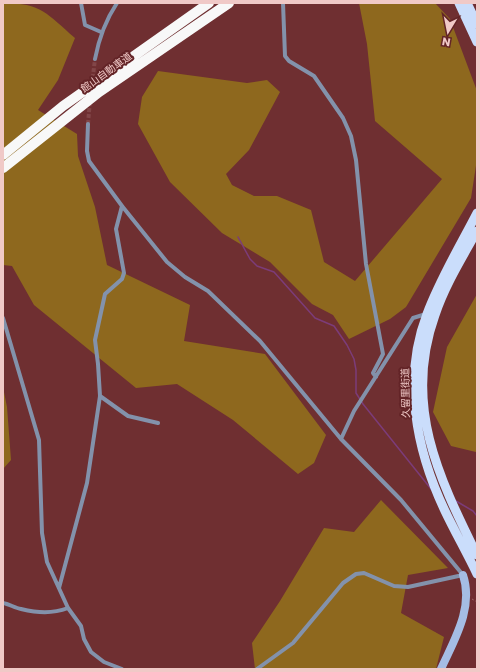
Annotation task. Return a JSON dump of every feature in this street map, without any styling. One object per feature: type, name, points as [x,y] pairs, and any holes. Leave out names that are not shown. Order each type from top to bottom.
[{"type":"highway","name":"館山自動車道","points":[[3,155],[63,106],[209,3]]},
{"type":"highway","name":"館山自動車道","points":[[3,168],[105,88],[229,3]]},
{"type":"main road","points":[[459,3],[477,42]]},
{"type":"main road","points":[[467,3],[477,24]]},
{"type":"main road","name":"久留里街道","points":[[477,213],[440,282],[426,314],[418,342],[415,363],[415,408],[418,432],[430,473],[445,511],[477,574]]},
{"type":"main road","name":"久留里街道","points":[[477,231],[449,283],[434,315],[424,363],[423,383],[423,407],[432,452],[440,478],[454,510],[477,555]]},
{"type":"street","points":[[80,3],[85,25],[101,32]]},
{"type":"street","points":[[95,59],[101,32],[109,15],[117,3]]},
{"type":"street","points":[[283,3],[285,56],[289,61],[314,76],[343,118],[351,136],[356,160],[366,264],[383,354],[372,373],[376,377]]},
{"type":"street","points":[[88,124],[87,151],[89,161],[122,206],[167,262],[208,292],[260,341],[341,438],[401,500],[463,575],[466,584],[465,612],[441,669]]},
{"type":"street","points":[[60,588],[88,483],[100,396],[95,340],[105,294],[122,280],[124,273],[116,229],[122,206]]},
{"type":"street","points":[[341,438],[354,411],[413,318],[426,314]]},
{"type":"street","points":[[3,318],[39,440],[42,533],[47,562],[68,608],[81,626],[84,639],[91,652],[104,662],[122,669]]},
{"type":"street","points":[[100,396],[128,416],[158,423]]},
{"type":"street","points":[[257,669],[293,643],[343,583],[356,574],[364,573],[394,586],[408,587],[463,575]]},
{"type":"street","points":[[3,603],[21,609],[44,613],[55,613],[68,608]]},
{"type":"shaded area","points":[[3,3],[27,5],[36,8],[50,16],[75,38],[58,80],[38,110],[77,134],[78,156],[95,207],[107,265],[190,305],[184,341],[265,354],[326,435],[314,463],[298,474],[233,420],[177,384],[136,388],[34,305],[12,266],[3,265]]},
{"type":"shaded area","points":[[359,3],[435,3],[450,19],[477,91],[477,159],[471,198],[406,307],[390,319],[349,339],[333,315],[312,304],[270,262],[222,233],[170,182],[138,124],[142,97],[158,71],[247,83],[267,80],[280,92],[249,150],[226,174],[232,185],[254,196],[277,196],[311,210],[324,262],[355,281],[442,179],[375,121],[367,44]]},
{"type":"shaded area","points":[[477,294],[476,452],[451,446],[433,412],[447,347]]},
{"type":"shaded area","points":[[3,387],[7,407],[11,460],[3,469]]},
{"type":"shaded area","points":[[381,500],[448,568],[408,575],[401,613],[444,637],[436,669],[255,669],[252,643],[280,601],[324,528],[354,532]]},
{"type":"waterway","points":[[238,237],[250,259],[257,266],[274,272],[315,318],[334,326],[347,345],[354,359],[356,370],[356,393],[363,404],[431,489]]},
{"type":"waterway","points":[[456,501],[473,511],[477,516]]},
{"type":"tunnel","points":[[92,84],[95,59]]},
{"type":"tunnel","points":[[88,124],[90,100]]}]
